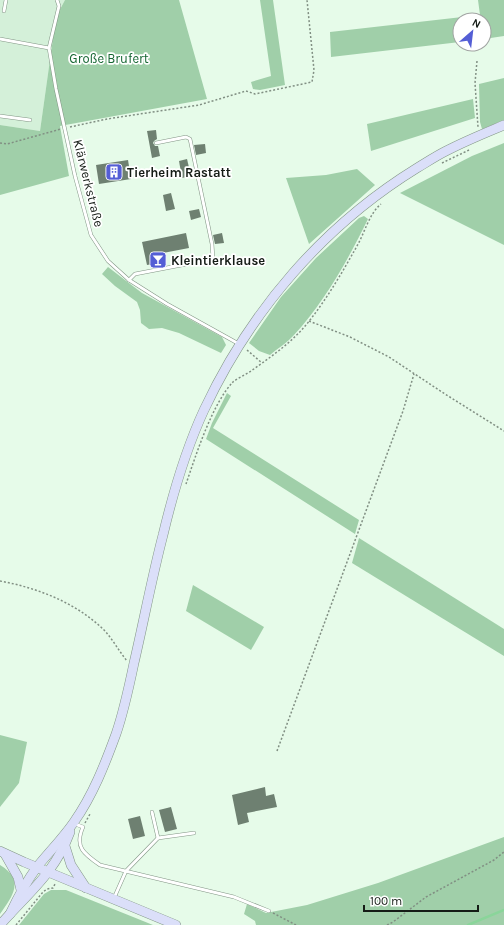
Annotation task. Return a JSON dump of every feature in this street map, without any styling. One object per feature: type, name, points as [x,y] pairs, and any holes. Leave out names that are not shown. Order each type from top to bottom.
[{"type":"street","points":[[0,925],[29,896],[48,873],[65,846],[74,823],[92,790],[108,754],[117,731],[162,536],[188,452],[206,406],[239,344],[261,311],[282,285],[327,236],[378,194],[402,178],[444,152],[481,134],[504,125]]},
{"type":"street","points":[[10,914],[22,890],[37,868],[74,823]]},
{"type":"street","points":[[65,846],[71,865],[86,888]]},
{"type":"street","points":[[3,852],[48,873],[176,925]]},
{"type":"street","points":[[3,852],[18,877],[22,890]]},
{"type":"lane","points":[[4,11],[6,0]]},
{"type":"lane","points":[[0,39],[49,48],[59,6],[57,0]]},
{"type":"lane","name":"Klärwerkstraße","points":[[49,48],[56,89],[75,176],[91,235],[108,261],[129,280],[167,304],[239,344]]},
{"type":"lane","points":[[0,116],[30,120]]},
{"type":"lane","points":[[129,280],[135,274],[213,259],[210,237],[190,140],[186,137],[156,143]]},
{"type":"lane","points":[[152,812],[158,838]]},
{"type":"lane","points":[[74,823],[83,828],[79,845],[89,858],[100,865],[234,897],[269,911]]},
{"type":"lane","points":[[114,899],[126,871],[158,838],[194,833]]},
{"type":"path","points":[[0,143],[7,144],[65,128],[107,119],[199,105],[246,91],[255,94],[312,82],[314,70],[307,0]]},
{"type":"path","points":[[477,61],[475,83],[477,124],[481,134]]},
{"type":"path","points":[[440,164],[475,147]]},
{"type":"path","points":[[186,484],[202,438],[227,389],[234,381],[282,348],[309,321],[344,268],[358,244],[369,219],[384,201]]},
{"type":"path","points":[[309,321],[389,357],[444,394],[504,431]]},
{"type":"path","points":[[239,344],[251,352],[262,363]]},
{"type":"path","points":[[277,751],[403,411],[414,374]]},
{"type":"path","points":[[0,581],[33,589],[77,609],[92,619],[106,632],[126,660],[133,666]]},
{"type":"path","points":[[387,925],[426,898],[494,860],[504,852]]},
{"type":"path","points":[[269,911],[296,925]]},
{"type":"path","points":[[16,925],[19,922]]},
{"type":"shaded area","points":[[0,0],[65,0],[56,17],[40,131],[0,125]]},
{"type":"green space","name":"Große Brufert","points":[[65,0],[179,0],[207,99],[60,126],[69,176],[0,195],[0,125],[40,131],[56,17]]},
{"type":"green space","points":[[260,0],[273,0],[285,85],[260,90],[253,89],[251,82],[271,76]]},
{"type":"green space","points":[[478,0],[504,0],[504,36],[492,38],[492,12],[480,12]]},
{"type":"green space","points":[[452,18],[452,43],[331,57],[330,32]]},
{"type":"green space","points":[[504,78],[504,120],[482,129],[480,122],[479,84]]},
{"type":"green space","points":[[473,99],[475,118],[371,151],[367,124]]},
{"type":"green space","points":[[504,143],[504,245],[400,193],[472,156]]},
{"type":"green space","points":[[357,169],[375,185],[309,244],[286,178],[326,175]]},
{"type":"green space","points":[[364,216],[368,219],[335,280],[316,309],[294,335],[270,355],[259,351],[249,343],[281,297],[316,258],[359,218]]},
{"type":"green space","points":[[108,267],[142,293],[222,337],[226,345],[221,353],[179,333],[162,328],[149,329],[141,323],[140,310],[137,302],[115,286],[102,274]]},
{"type":"green space","points":[[227,393],[231,396],[213,428],[359,520],[355,534],[206,439]]},
{"type":"green space","points":[[359,538],[504,629],[504,656],[352,563]]},
{"type":"green space","points":[[193,585],[264,627],[251,650],[186,611]]},
{"type":"green space","points":[[0,735],[27,742],[19,783],[0,807]]},
{"type":"green space","points":[[504,837],[504,925],[256,925],[255,921],[244,914],[247,904],[266,913],[307,905],[378,883]]},
{"type":"green space","points":[[0,865],[12,876],[14,888],[9,901],[0,914]]},
{"type":"green space","points":[[51,890],[66,890],[153,925],[19,925],[44,894]]},
{"type":"building","points":[[156,130],[157,139],[153,143],[155,146],[158,146],[160,156],[152,158],[147,131]]},
{"type":"building","points":[[205,144],[206,153],[196,155],[194,145]]},
{"type":"building","points":[[187,159],[191,176],[182,178],[179,161]]},
{"type":"building","name":"Tierheim Rastatt","points":[[128,160],[131,179],[99,184],[96,165]]},
{"type":"building","points":[[171,193],[175,209],[166,211],[163,195]]},
{"type":"building","points":[[199,209],[201,217],[191,220],[189,211]]},
{"type":"building","points":[[186,233],[189,248],[163,253],[164,262],[147,265],[142,242]]},
{"type":"building","points":[[222,233],[224,243],[215,244],[213,235]]},
{"type":"building","points":[[265,787],[266,796],[274,794],[277,807],[247,813],[249,822],[238,825],[232,795]]},
{"type":"building","points":[[171,807],[177,829],[165,832],[159,810]]},
{"type":"building","points":[[140,816],[145,836],[133,839],[128,819]]},
{"type":"waterway","points":[[468,925],[504,910]]},
{"type":"place","name":"Tierheim Rastatt","points":[[114,172]]},
{"type":"place","name":"Kleintierklause","points":[[158,260]]}]
